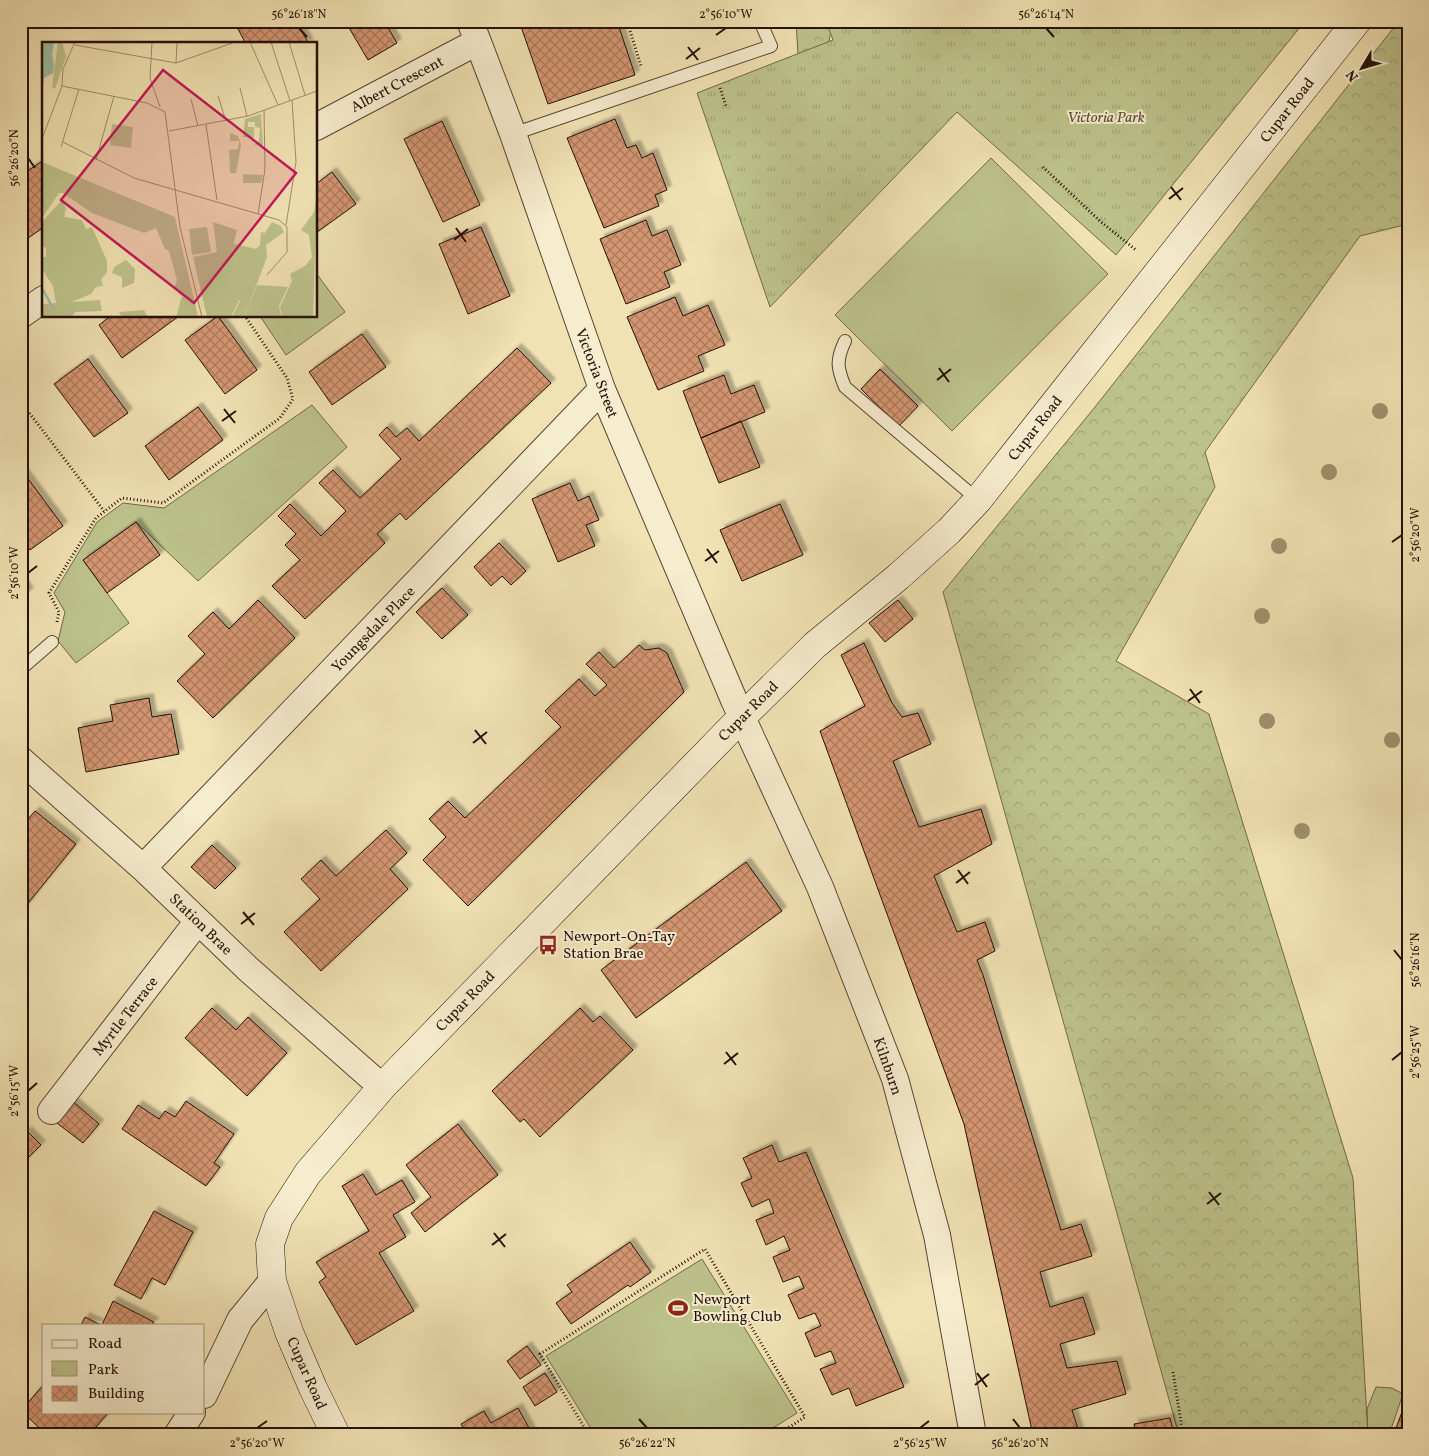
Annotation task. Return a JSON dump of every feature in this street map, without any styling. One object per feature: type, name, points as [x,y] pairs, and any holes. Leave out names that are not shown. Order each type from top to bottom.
[{"type":"main road","name":"Cupar Road","points":[[336,1435],[288,1332],[272,1281],[270,1244],[279,1218],[308,1173],[382,1087],[742,717],[815,645],[898,577],[949,531],[978,500],[1356,21]]},
{"type":"street","name":"Victoria Street","points":[[473,32],[513,134],[602,389],[742,717]]},
{"type":"street","name":"Albert Crescent","points":[[318,126],[473,32]]},
{"type":"street","points":[[21,315],[42,300]]},
{"type":"street","name":"Youngsdale Place","points":[[144,868],[602,389]]},
{"type":"street","name":"Kilnburn","points":[[742,717],[820,887],[895,1079],[937,1235],[967,1433]]},
{"type":"street","name":"Station Brae","points":[[24,767],[144,868],[247,968],[382,1087]]},
{"type":"street","name":"Myrtle Terrace","points":[[51,1111],[198,922]]},
{"type":"street","points":[[205,1393],[240,1320],[272,1281]]},
{"type":"street","points":[[177,1435],[191,1414]]},
{"type":"lane","points":[[513,134],[771,46],[760,21]]},
{"type":"lane","points":[[845,341],[838,354],[838,371],[844,387],[978,500]]},
{"type":"lane","points":[[21,669],[52,642]]},
{"type":"path","points":[[627,21],[642,67]]},
{"type":"path","points":[[1043,167],[1101,222],[1160,270]]},
{"type":"path","points":[[52,642],[59,612],[49,593],[96,518],[122,498],[163,503],[280,418],[293,399],[287,378],[246,318]]},
{"type":"path","points":[[21,402],[104,511]]},
{"type":"path","points":[[588,1435],[540,1354],[705,1249],[805,1418],[777,1435]]},
{"type":"path","points":[[1173,1372],[1183,1435]]},
{"type":"green space","points":[[796,21],[831,21],[832,25],[822,78],[798,54]]},
{"type":"green space","name":"Victoria Park","points":[[826,21],[1305,21],[1116,255],[957,112],[770,307],[697,93],[833,40]]},
{"type":"green space","points":[[1399,21],[1408,21],[1408,224],[1360,236],[1205,452],[1215,487],[1116,661],[1209,714],[1353,1178],[1368,1435],[1179,1435],[943,592],[1095,407]]},
{"type":"green space","points":[[991,158],[1108,274],[952,431],[835,315]]},
{"type":"green space","points":[[318,276],[345,312],[286,355],[261,318],[318,318]]},
{"type":"green space","points":[[312,405],[347,447],[198,581],[136,522],[83,560],[129,623],[76,663],[58,641],[65,612],[54,593],[97,522],[123,503],[164,508]]},
{"type":"green space","name":"Newport Bowling Club","points":[[702,1259],[797,1413],[762,1435],[595,1435],[546,1356]]},
{"type":"green space","points":[[1376,1387],[1392,1388],[1403,1394],[1389,1435],[1368,1435],[1367,1409]]},
{"type":"building","points":[[251,21],[296,21],[308,42],[245,42],[238,29]]},
{"type":"building","points":[[345,21],[396,21],[387,26],[397,43],[368,60]]},
{"type":"building","points":[[519,21],[617,21],[635,75],[548,104]]},
{"type":"building","points":[[689,21],[711,21],[693,29]]},
{"type":"building","points":[[615,119],[627,148],[636,145],[642,158],[653,153],[667,190],[655,195],[659,206],[604,228],[567,138]]},
{"type":"building","points":[[442,121],[480,205],[443,222],[404,139]]},
{"type":"building","points":[[42,161],[42,228],[21,243],[21,171],[23,174]]},
{"type":"building","points":[[332,172],[356,204],[318,232],[318,182]]},
{"type":"building","points":[[646,220],[652,236],[667,230],[681,265],[664,272],[670,287],[626,304],[600,239]]},
{"type":"building","points":[[481,227],[510,296],[468,314],[439,244]]},
{"type":"building","points":[[675,297],[683,316],[708,305],[725,345],[698,356],[704,371],[658,390],[627,317]]},
{"type":"building","points":[[108,318],[176,318],[122,358],[99,325]]},
{"type":"building","points":[[215,318],[219,318],[257,370],[225,394],[185,340]]},
{"type":"building","points":[[362,334],[386,367],[332,405],[309,372]]},
{"type":"building","points":[[517,348],[551,383],[406,520],[400,513],[377,534],[385,543],[305,619],[272,586],[300,560],[285,545],[296,534],[278,516],[290,504],[321,536],[346,511],[319,483],[333,470],[360,498],[401,459],[379,435],[387,427],[396,437],[407,428],[419,441]]},
{"type":"building","points":[[88,359],[128,413],[94,437],[54,384]]},
{"type":"building","points":[[880,369],[918,406],[899,426],[861,389]]},
{"type":"building","points":[[724,375],[731,394],[754,385],[765,412],[701,438],[683,391]]},
{"type":"building","points":[[198,407],[223,440],[169,480],[145,446]]},
{"type":"building","points":[[741,421],[760,467],[719,483],[701,438]]},
{"type":"building","points":[[23,472],[63,526],[30,550],[21,537],[21,473]]},
{"type":"building","points":[[570,483],[578,501],[589,496],[599,520],[586,525],[595,546],[558,562],[532,499]]},
{"type":"building","points":[[780,504],[803,555],[742,581],[720,530]]},
{"type":"building","points":[[136,522],[160,555],[107,593],[83,560]]},
{"type":"building","points":[[499,543],[526,571],[511,585],[502,576],[491,586],[474,567]]},
{"type":"building","points":[[21,581],[29,592],[21,598]]},
{"type":"building","points":[[442,588],[468,615],[442,639],[416,612]]},
{"type":"building","points":[[258,600],[295,638],[213,718],[177,681],[205,654],[188,636],[213,612],[229,629]]},
{"type":"building","points":[[898,600],[913,619],[885,642],[869,623]]},
{"type":"building","points":[[864,643],[892,703],[902,717],[918,713],[931,744],[893,761],[919,827],[981,809],[992,844],[934,876],[957,932],[985,922],[995,951],[977,960],[1061,1230],[1081,1224],[1092,1256],[1040,1272],[1050,1307],[1083,1297],[1095,1334],[1060,1344],[1067,1368],[1117,1361],[1126,1394],[1072,1410],[1080,1435],[1033,1435],[964,1124],[820,731],[865,706],[841,655]]},
{"type":"building","points":[[639,645],[645,650],[659,648],[667,653],[684,692],[468,906],[423,860],[446,837],[429,819],[448,801],[465,818],[561,727],[545,711],[579,679],[595,696],[607,685],[586,664],[599,652],[614,668]]},
{"type":"building","points":[[149,698],[152,717],[171,714],[179,754],[86,772],[78,728],[113,721],[110,705]]},
{"type":"building","points":[[35,811],[76,844],[21,912],[21,838],[26,833],[21,828]]},
{"type":"building","points":[[386,830],[407,853],[390,869],[408,889],[321,971],[284,932],[320,899],[301,879],[321,860],[336,876]]},
{"type":"building","points":[[212,845],[236,868],[215,889],[191,867]]},
{"type":"building","points":[[746,862],[782,911],[636,1018],[601,970]]},
{"type":"building","points":[[212,1008],[236,1030],[248,1017],[287,1053],[247,1096],[185,1038]]},
{"type":"building","points":[[580,1008],[593,1022],[600,1016],[633,1050],[540,1137],[524,1119],[520,1122],[492,1091]]},
{"type":"building","points":[[70,1099],[99,1124],[83,1143],[53,1120]]},
{"type":"building","points":[[186,1101],[234,1134],[214,1163],[220,1167],[206,1186],[122,1129],[138,1105],[159,1119],[165,1111],[175,1117]]},
{"type":"building","points":[[458,1124],[498,1175],[425,1232],[411,1213],[431,1197],[406,1165]]},
{"type":"building","points":[[27,1131],[41,1145],[21,1165],[21,1137]]},
{"type":"building","points":[[772,1145],[779,1162],[806,1152],[904,1387],[856,1406],[849,1388],[832,1395],[820,1369],[836,1363],[831,1351],[815,1357],[805,1333],[821,1326],[815,1313],[799,1319],[788,1295],[804,1288],[799,1276],[783,1282],[773,1257],[790,1250],[784,1236],[766,1245],[756,1220],[774,1213],[769,1199],[752,1207],[741,1183],[752,1178],[743,1158]]},
{"type":"building","points":[[363,1174],[376,1195],[402,1180],[415,1202],[393,1215],[406,1237],[379,1253],[414,1311],[356,1345],[319,1282],[326,1277],[316,1262],[369,1231],[342,1186]]},
{"type":"building","points":[[154,1211],[193,1232],[165,1285],[152,1278],[141,1299],[114,1285]]},
{"type":"building","points":[[630,1242],[651,1272],[630,1287],[628,1285],[571,1324],[556,1303],[572,1292],[567,1285]]},
{"type":"building","points":[[113,1301],[154,1322],[153,1324],[102,1324]]},
{"type":"building","points":[[85,1317],[99,1324],[82,1324]]},
{"type":"building","points":[[527,1346],[541,1365],[520,1379],[507,1361]]},
{"type":"building","points":[[545,1373],[557,1392],[535,1406],[523,1387]]},
{"type":"building","points":[[42,1386],[42,1414],[107,1414],[89,1435],[47,1435],[21,1411]]},
{"type":"building","points":[[1408,1396],[1408,1435],[1407,1435],[1396,1428]]},
{"type":"building","points":[[518,1408],[533,1435],[467,1435],[461,1424],[484,1411],[491,1423]]},
{"type":"building","points":[[1170,1418],[1174,1435],[1136,1435],[1134,1424]]},
{"type":"place","name":"Newport-On-Tay Station Brae","points":[[548,945]]},
{"type":"place","name":"Newport Bowling Club","points":[[678,1308]]}]
